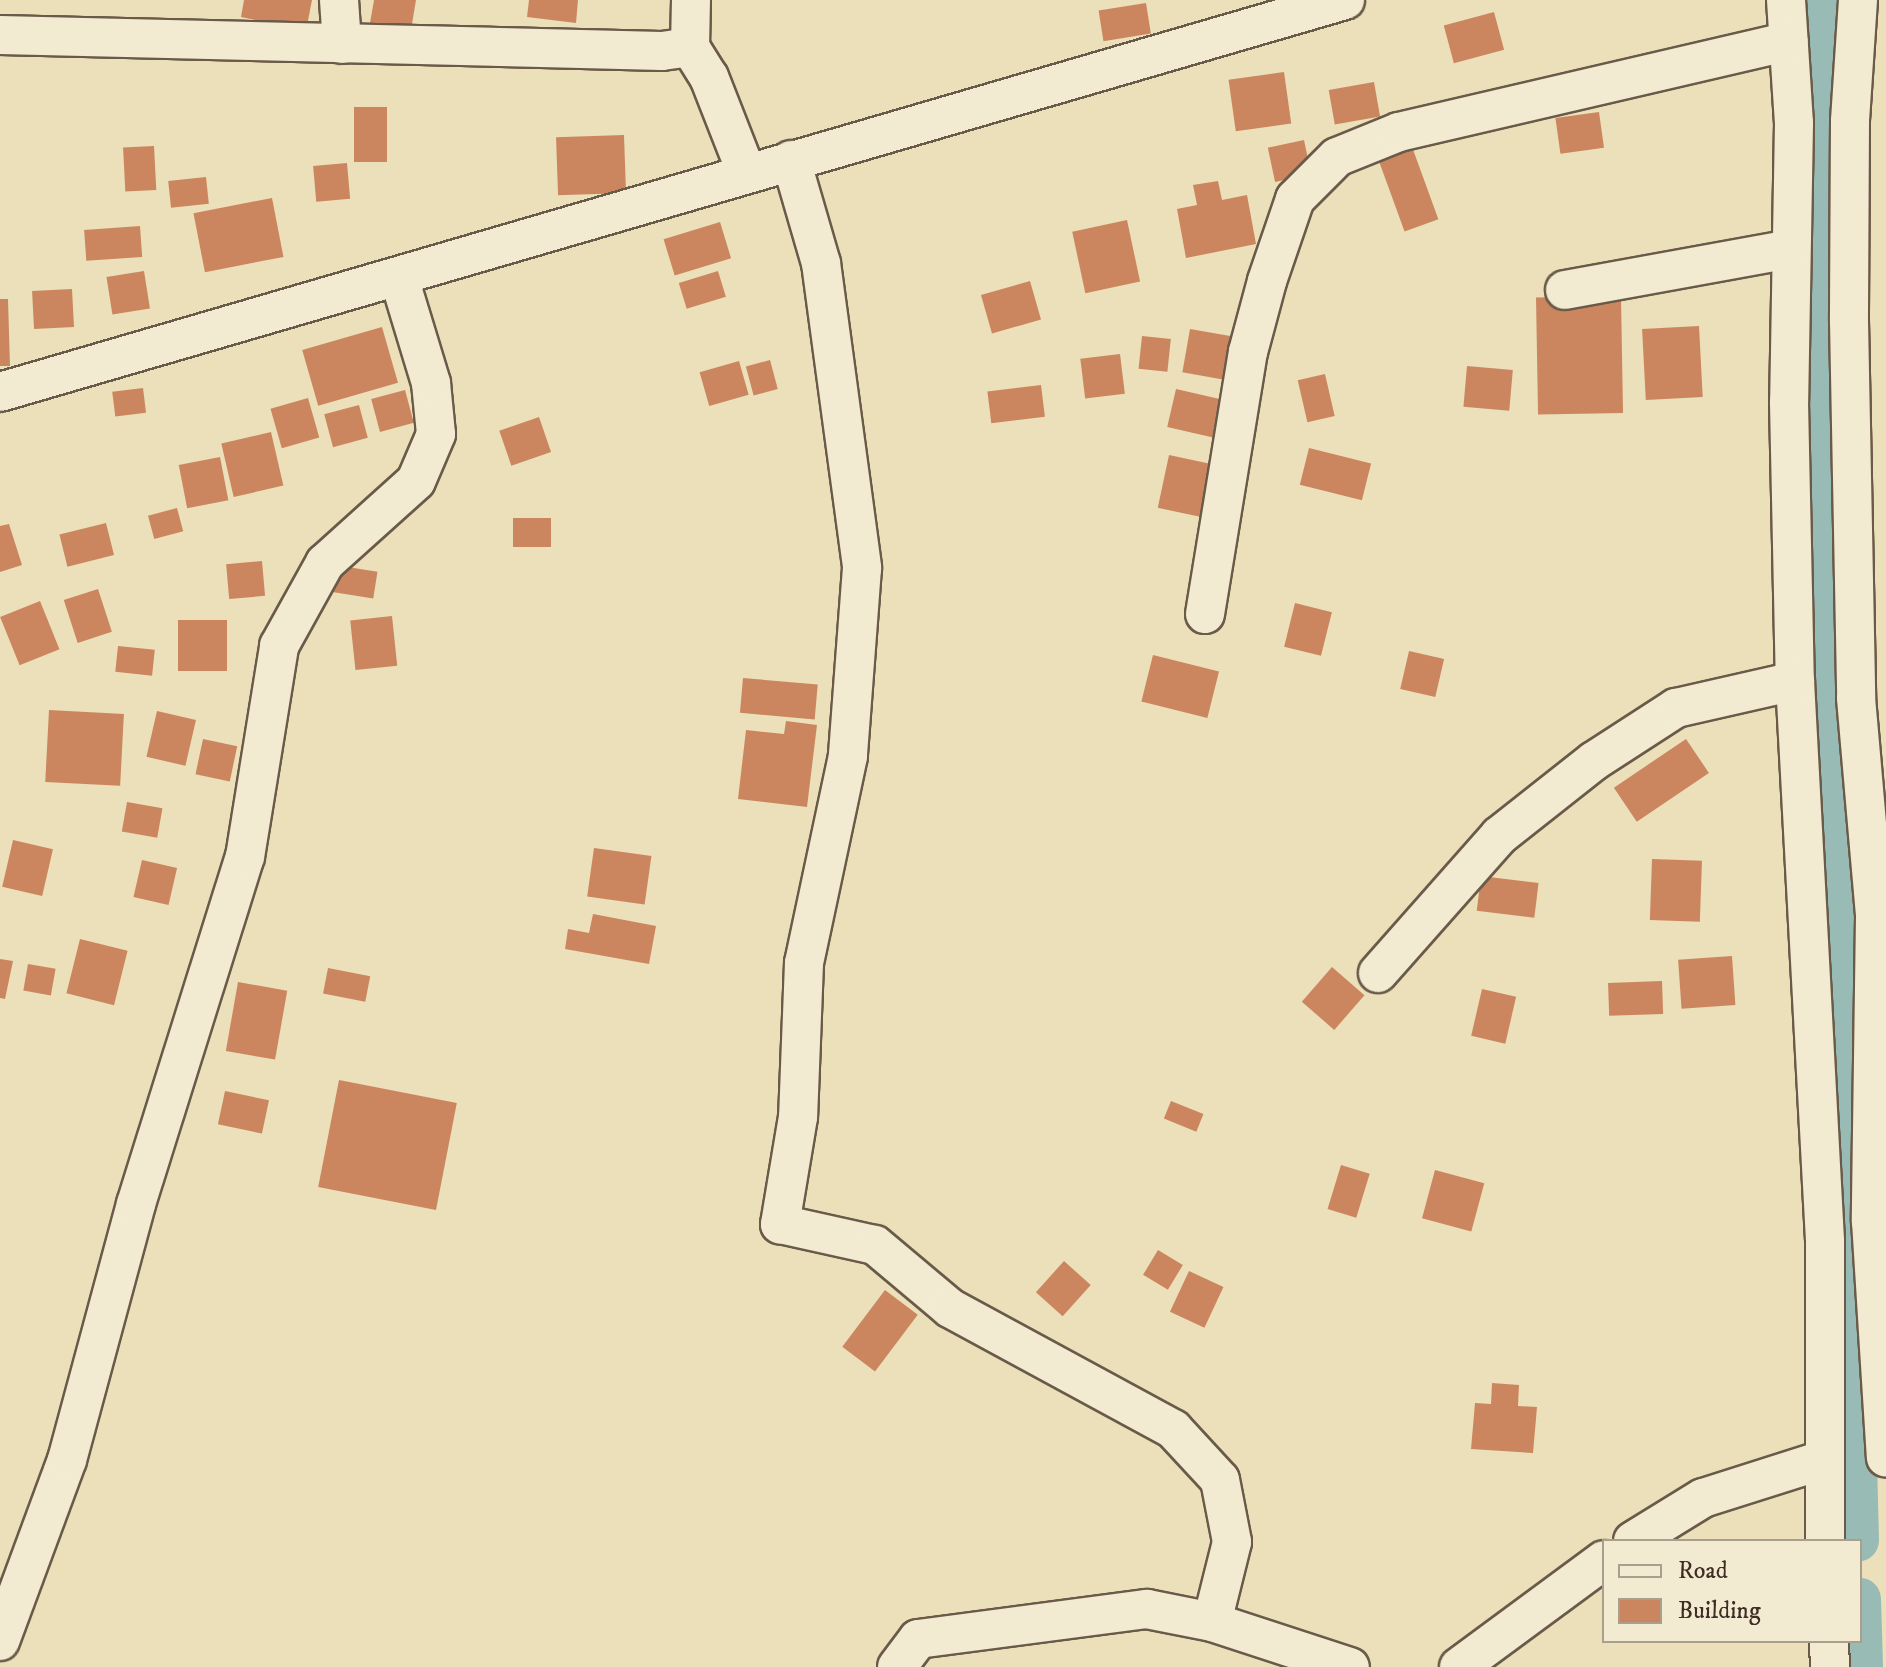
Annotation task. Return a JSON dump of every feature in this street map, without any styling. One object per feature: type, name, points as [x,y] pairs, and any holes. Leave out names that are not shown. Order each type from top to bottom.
[{"type":"street","points":[[339,0],[342,44]]},
{"type":"street","points":[[691,0],[690,47],[709,77],[747,174]]},
{"type":"street","points":[[0,392],[1345,0]]},
{"type":"street","points":[[1786,0],[1794,123],[1793,171],[1765,252],[1795,681],[1825,1241],[1825,1539]]},
{"type":"street","points":[[1858,0],[1850,121],[1856,698],[1880,984],[1871,1221],[1886,1458]]},
{"type":"street","points":[[0,35],[662,51],[690,47]]},
{"type":"street","points":[[1205,614],[1248,352],[1267,281],[1295,199],[1337,157],[1399,132],[1789,41]]},
{"type":"street","points":[[791,160],[821,263],[862,568],[848,756],[804,963],[798,1117],[780,1224],[875,1245],[950,1308],[1173,1429],[1220,1480],[1232,1542],[1212,1622]]},
{"type":"street","points":[[1565,290],[1765,252]]},
{"type":"street","points":[[0,1641],[67,1460],[136,1204],[245,857],[279,646],[325,563],[416,481],[436,434],[431,383],[399,278]]},
{"type":"street","points":[[1378,973],[1499,836],[1594,761],[1676,708],[1795,681]]},
{"type":"street","points":[[1636,1539],[1703,1498],[1823,1460]]},
{"type":"street","points":[[1459,1667],[1602,1561]]},
{"type":"street","points":[[897,1667],[918,1639],[1075,1615],[1147,1609],[1212,1622],[1350,1667]]},
{"type":"street","points":[[1829,1643],[1830,1667]]},
{"type":"building","points":[[244,0],[312,0],[306,31],[241,17]]},
{"type":"building","points":[[374,0],[416,0],[411,30],[370,23]]},
{"type":"building","points":[[529,0],[578,0],[576,23],[527,17]]},
{"type":"building","points":[[1146,3],[1151,34],[1103,41],[1099,11]]},
{"type":"building","points":[[1494,12],[1504,50],[1454,63],[1444,25]]},
{"type":"building","points":[[1284,72],[1291,123],[1236,131],[1229,80]]},
{"type":"building","points":[[1374,82],[1380,116],[1335,124],[1329,90]]},
{"type":"building","points":[[354,107],[387,107],[387,162],[354,162]]},
{"type":"building","points":[[1599,112],[1604,148],[1560,154],[1555,118]]},
{"type":"building","points":[[624,135],[626,193],[558,195],[556,137]]},
{"type":"building","points":[[1304,140],[1311,174],[1275,182],[1268,148]]},
{"type":"building","points":[[1411,144],[1438,219],[1405,231],[1377,156]]},
{"type":"building","points":[[154,146],[156,190],[125,192],[123,148]]},
{"type":"building","points":[[347,163],[350,199],[316,202],[313,166]]},
{"type":"building","points":[[206,177],[209,204],[171,208],[168,181]]},
{"type":"building","points":[[1218,181],[1222,200],[1247,195],[1256,244],[1186,258],[1177,209],[1197,205],[1193,185]]},
{"type":"building","points":[[272,198],[283,257],[205,272],[193,213]]},
{"type":"building","points":[[1127,220],[1140,282],[1085,293],[1072,232]]},
{"type":"building","points":[[720,222],[731,258],[675,276],[664,239]]},
{"type":"building","points":[[140,226],[142,257],[86,261],[84,230]]},
{"type":"building","points":[[144,271],[150,309],[112,314],[106,277]]},
{"type":"building","points":[[718,271],[726,297],[687,309],[679,283]]},
{"type":"building","points":[[1030,281],[1041,319],[992,334],[981,295]]},
{"type":"building","points":[[72,289],[74,327],[34,329],[32,291]]},
{"type":"building","points":[[1621,296],[1623,413],[1538,414],[1536,297]]},
{"type":"building","points":[[0,299],[8,299],[10,366],[0,366]]},
{"type":"building","points":[[1699,326],[1703,397],[1646,400],[1642,329]]},
{"type":"building","points":[[382,327],[398,383],[318,406],[302,350]]},
{"type":"building","points":[[1190,329],[1240,338],[1233,381],[1182,372]]},
{"type":"building","points":[[1142,336],[1171,339],[1167,372],[1139,369]]},
{"type":"building","points":[[1120,354],[1125,394],[1085,399],[1080,359]]},
{"type":"building","points":[[770,360],[778,389],[754,395],[746,366]]},
{"type":"building","points":[[739,361],[749,395],[709,406],[700,372]]},
{"type":"building","points":[[1467,366],[1513,370],[1509,411],[1463,407]]},
{"type":"building","points":[[1325,374],[1335,416],[1307,422],[1298,380]]},
{"type":"building","points":[[1041,385],[1045,417],[991,423],[987,392]]},
{"type":"building","points":[[143,388],[146,413],[115,417],[112,392]]},
{"type":"building","points":[[1176,389],[1230,401],[1221,439],[1167,427]]},
{"type":"building","points":[[405,390],[414,423],[380,432],[371,399]]},
{"type":"building","points":[[308,398],[319,437],[282,448],[271,409]]},
{"type":"building","points":[[359,405],[368,438],[333,447],[324,414]]},
{"type":"building","points":[[539,417],[551,452],[511,466],[499,431]]},
{"type":"building","points":[[271,432],[283,486],[234,497],[221,443]]},
{"type":"building","points":[[1309,448],[1371,463],[1362,500],[1300,485]]},
{"type":"building","points":[[1169,455],[1216,465],[1205,518],[1158,508]]},
{"type":"building","points":[[220,457],[228,500],[187,508],[179,465]]},
{"type":"building","points":[[177,508],[183,531],[154,539],[148,516]]},
{"type":"building","points":[[513,518],[551,518],[551,547],[513,547]]},
{"type":"building","points":[[106,523],[114,555],[67,567],[59,535]]},
{"type":"building","points":[[9,524],[22,565],[0,572],[0,526]]},
{"type":"building","points":[[262,561],[265,596],[229,599],[226,564]]},
{"type":"building","points":[[335,565],[377,572],[373,598],[331,592]]},
{"type":"building","points":[[98,589],[112,632],[78,643],[64,600]]},
{"type":"building","points":[[40,601],[59,649],[20,665],[0,617]]},
{"type":"building","points":[[1295,603],[1332,612],[1321,656],[1284,647]]},
{"type":"building","points":[[392,616],[397,666],[355,670],[350,620]]},
{"type":"building","points":[[178,620],[227,620],[227,671],[178,671]]},
{"type":"building","points":[[118,646],[155,650],[152,676],[115,672]]},
{"type":"building","points":[[1409,651],[1444,659],[1435,697],[1400,689]]},
{"type":"building","points":[[1153,655],[1219,671],[1207,718],[1141,702]]},
{"type":"building","points":[[743,678],[818,685],[815,719],[740,713]]},
{"type":"building","points":[[49,710],[124,714],[120,786],[45,782]]},
{"type":"building","points":[[157,711],[196,720],[185,766],[146,757]]},
{"type":"building","points":[[786,721],[817,725],[807,807],[738,799],[746,730],[784,734]]},
{"type":"building","points":[[203,739],[237,746],[230,781],[196,774]]},
{"type":"building","points":[[1686,739],[1709,773],[1637,822],[1614,788]]},
{"type":"building","points":[[127,802],[162,808],[157,838],[122,832]]},
{"type":"building","points":[[13,840],[53,849],[42,896],[2,887]]},
{"type":"building","points":[[594,848],[651,856],[645,905],[587,897]]},
{"type":"building","points":[[1652,859],[1702,861],[1700,922],[1650,920]]},
{"type":"building","points":[[142,860],[177,868],[169,905],[133,897]]},
{"type":"building","points":[[1481,876],[1539,883],[1534,918],[1477,911]]},
{"type":"building","points":[[593,914],[656,926],[649,964],[565,949],[568,929],[589,933]]},
{"type":"building","points":[[80,939],[128,951],[114,1005],[66,993]]},
{"type":"building","points":[[1732,956],[1735,1005],[1682,1009],[1678,960]]},
{"type":"building","points":[[0,959],[13,961],[5,999],[0,998]]},
{"type":"building","points":[[28,964],[56,969],[51,995],[23,991]]},
{"type":"building","points":[[1332,967],[1364,995],[1334,1030],[1302,1002]]},
{"type":"building","points":[[328,968],[370,976],[365,1002],[323,994]]},
{"type":"building","points":[[1662,981],[1663,1014],[1609,1016],[1608,983]]},
{"type":"building","points":[[238,982],[287,991],[275,1060],[226,1051]]},
{"type":"building","points":[[1482,989],[1516,997],[1505,1044],[1471,1036]]},
{"type":"building","points":[[339,1080],[457,1103],[436,1210],[318,1187]]},
{"type":"building","points":[[225,1091],[269,1100],[262,1134],[218,1124]]},
{"type":"building","points":[[1171,1101],[1203,1114],[1196,1132],[1164,1119]]},
{"type":"building","points":[[1341,1165],[1370,1174],[1356,1218],[1328,1209]]},
{"type":"building","points":[[1435,1170],[1484,1183],[1471,1231],[1422,1218]]},
{"type":"building","points":[[1158,1250],[1183,1265],[1168,1290],[1143,1275]]},
{"type":"building","points":[[1064,1261],[1091,1285],[1063,1316],[1036,1292]]},
{"type":"building","points":[[1189,1271],[1223,1287],[1204,1328],[1170,1312]]},
{"type":"building","points":[[885,1290],[918,1315],[875,1371],[842,1347]]},
{"type":"building","points":[[1492,1383],[1519,1385],[1518,1406],[1537,1407],[1533,1453],[1471,1449],[1475,1403],[1491,1404]]},
{"type":"waterway","points":[[1819,0],[1858,1539]]},
{"type":"waterway","points":[[1861,1643],[1862,1667]]}]
